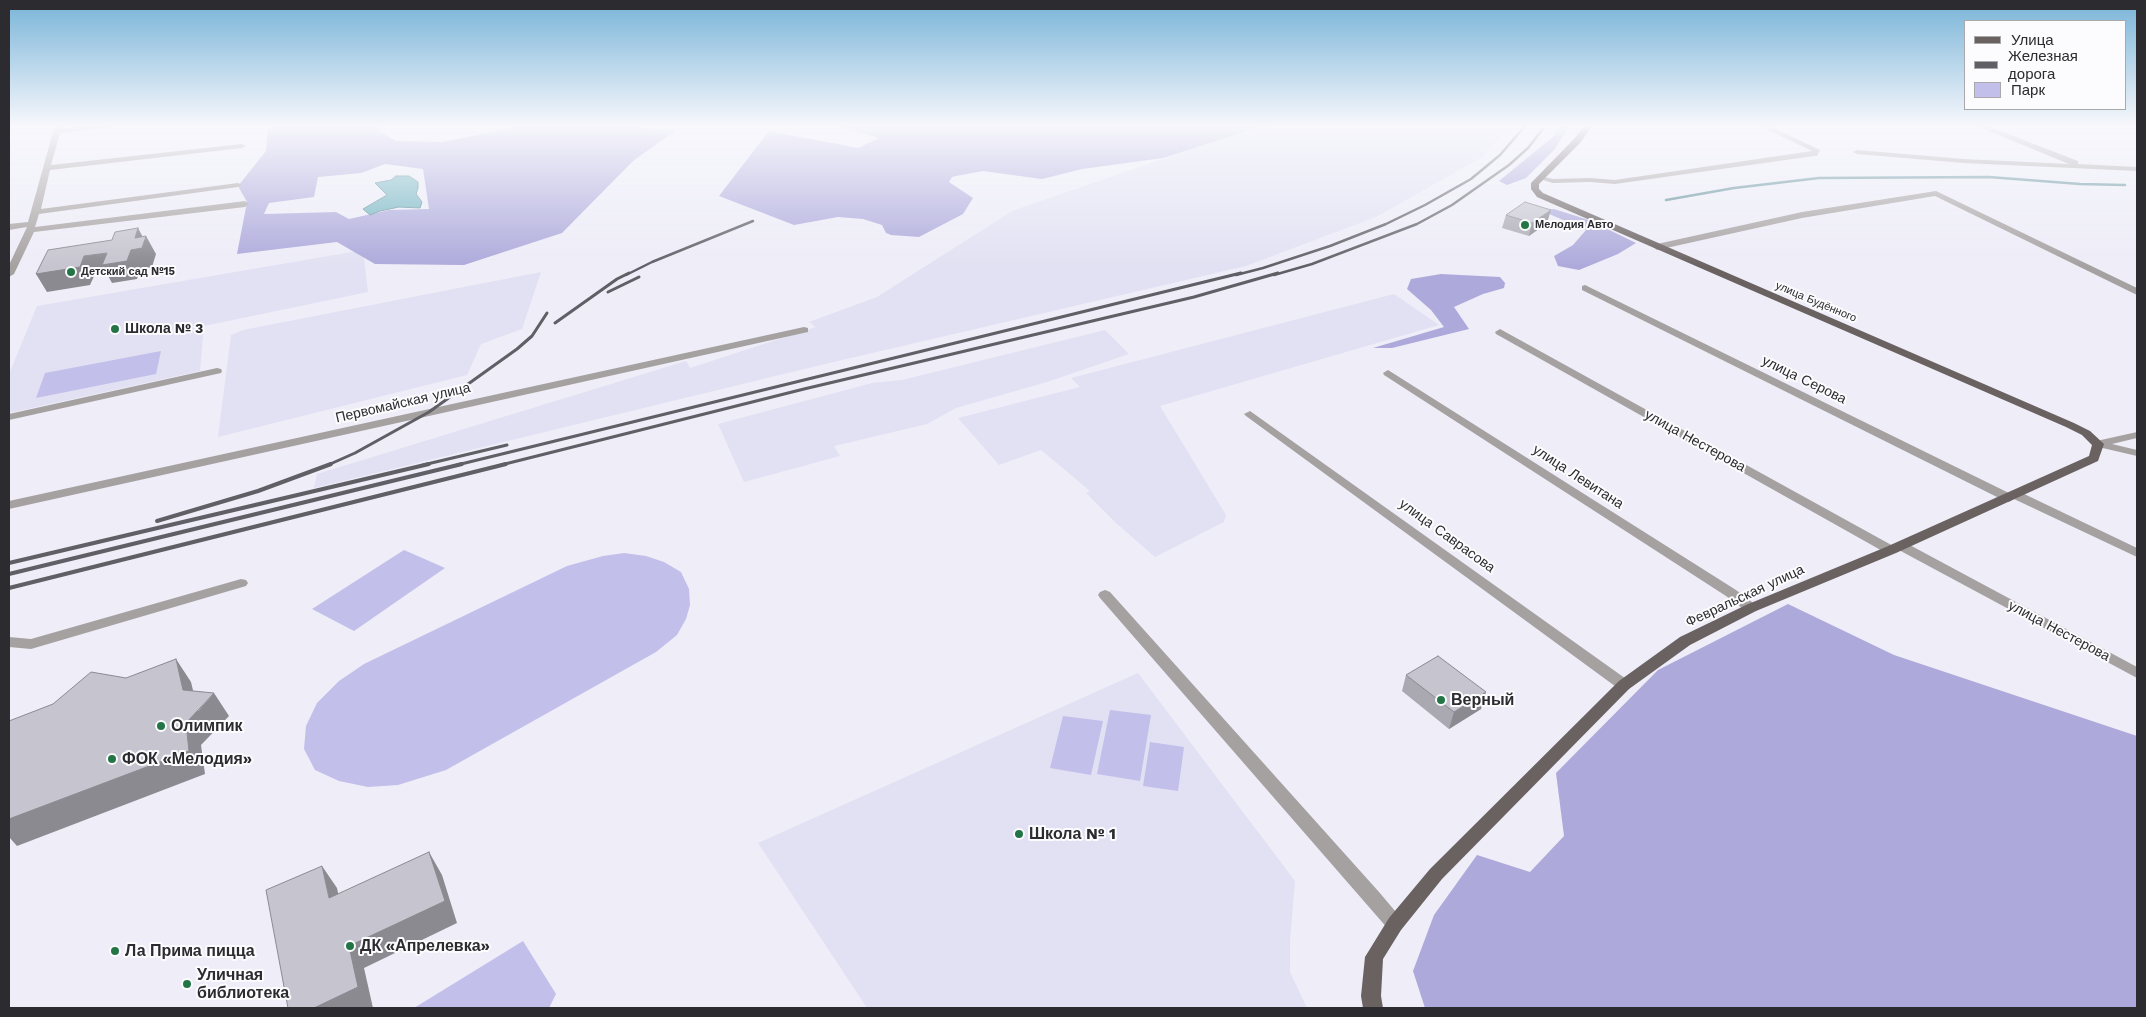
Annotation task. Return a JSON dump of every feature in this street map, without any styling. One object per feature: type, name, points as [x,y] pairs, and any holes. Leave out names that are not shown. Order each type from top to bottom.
[{"type":"main road","points":[[1540,178],[1546,172]]},
{"type":"main road","name":"улица Будённого","points":[[1540,178],[1534,187],[1546,199],[2070,425],[2086,434],[2098,444]]},
{"type":"main road","name":"Февральская улица","points":[[1373,1008],[1370,996],[1374,957],[1395,924],[1436,874],[1624,685],[1685,641],[1751,608],[1896,548],[2094,458],[2098,444]]},
{"type":"street","points":[[9,274],[31,227],[45,172]]},
{"type":"street","points":[[1540,178],[1553,181],[1590,180],[1615,182],[1683,172]]},
{"type":"street","points":[[2098,172],[2112,178]]},
{"type":"street","points":[[36,212],[238,186]]},
{"type":"street","points":[[1657,247],[1802,215],[1936,193],[2137,292]]},
{"type":"street","points":[[9,227],[31,227],[245,204]]},
{"type":"street","name":"улица Серова","points":[[1584,288],[2013,496],[2137,553]]},
{"type":"street","name":"Первомайская улица","points":[[9,505],[804,330]]},
{"type":"street","name":"улица Нестерова","points":[[1500,332],[1896,548],[2137,673]]},
{"type":"street","points":[[9,417],[218,371]]},
{"type":"street","name":"улица Левитана","points":[[1388,373],[1731,593],[1751,608]]},
{"type":"street","name":"улица Саврасова","points":[[1250,414],[1624,685]]},
{"type":"street","points":[[2098,444],[2137,435]]},
{"type":"street","points":[[2098,444],[2137,454]]},
{"type":"street","points":[[9,642],[31,644],[241,583]]},
{"type":"street","points":[[1106,595],[1395,924]]},
{"type":"shaded area","points":[[249,172],[362,172],[318,177],[314,197],[269,203],[264,214],[336,212],[349,219],[389,210],[429,209],[424,172],[622,172],[562,233],[464,265],[375,264],[337,242],[237,254],[247,202],[238,186]]},
{"type":"shaded area","points":[[737,172],[975,172],[952,177],[949,182],[973,198],[963,214],[919,237],[891,235],[886,233],[882,225],[863,219],[838,217],[794,225],[719,196]]},
{"type":"shaded area","points":[[994,172],[1068,172],[1042,179]]},
{"type":"shaded area","points":[[1123,172],[1455,172],[1376,217],[1246,266],[825,364],[314,488],[317,474],[686,361],[690,368],[816,327],[809,322],[877,297],[1012,211]]},
{"type":"shaded area","points":[[1509,172],[1532,172],[1526,178],[1507,185],[1499,181]]},
{"type":"shaded area","points":[[396,176],[409,176],[418,182],[416,194],[422,202],[420,208],[399,207],[370,215],[363,209],[387,195],[375,183],[391,180]]},
{"type":"shaded area","points":[[1554,209],[1589,220],[1636,243],[1618,254],[1579,270],[1558,266],[1554,256],[1573,245],[1586,230],[1544,210]]},
{"type":"shaded area","name":"Школа № 3","points":[[363,250],[368,292],[204,326],[200,371],[9,413],[9,374],[37,306]]},
{"type":"shaded area","points":[[541,272],[522,329],[481,344],[467,375],[218,437],[231,335],[243,330]]},
{"type":"shaded area","points":[[1441,274],[1500,277],[1505,283],[1504,288],[1483,294],[1454,307],[1469,329],[1392,348],[1373,348],[1444,327],[1431,310],[1407,289],[1411,279]]},
{"type":"shaded area","points":[[1394,294],[1439,325],[1160,406],[1226,515],[1224,522],[1155,557],[1117,524],[1086,493],[1090,491],[1041,450],[999,465],[958,418],[1080,387],[1071,378]]},
{"type":"shaded area","points":[[1105,330],[1129,354],[1047,382],[956,408],[927,424],[834,446],[840,456],[744,482],[718,424],[872,383],[902,380]]},
{"type":"shaded area","points":[[1788,604],[1894,655],[2137,736],[2137,1008],[1425,1008],[1413,971],[1434,915],[1477,855],[1530,872],[1564,836],[1556,773],[1658,670]]},
{"type":"shaded area","name":"Школа № 1","points":[[1138,673],[1295,881],[1290,941],[1290,972],[1307,1008],[867,1008],[758,843]]},
{"type":"green space","points":[[161,351],[156,374],[36,398],[45,373]]},
{"type":"green space","points":[[404,550],[445,568],[354,631],[312,609]]},
{"type":"green space","points":[[624,553],[646,556],[664,562],[681,572],[689,589],[690,605],[686,619],[677,635],[656,652],[446,770],[398,785],[368,787],[339,781],[315,770],[304,749],[306,726],[317,703],[339,681],[364,664],[567,566],[603,556]]},
{"type":"green space","points":[[1110,710],[1151,715],[1140,781],[1097,774]]},
{"type":"green space","points":[[1063,716],[1103,721],[1091,775],[1050,768]]},
{"type":"green space","points":[[1150,742],[1184,747],[1178,791],[1143,786]]},
{"type":"green space","points":[[523,941],[556,994],[549,1008],[414,1008]]},
{"type":"building","points":[[1525,202],[1551,210],[1532,223],[1506,215]]},
{"type":"building","points":[[138,228],[135,238],[146,236],[142,248],[131,250],[127,261],[102,265],[107,253],[84,256],[80,267],[36,274],[48,250],[112,240],[115,232]]},
{"type":"building","points":[[1438,656],[1486,692],[1454,712],[1406,675]]},
{"type":"building","name":"ФОК «Мелодия»","points":[[176,659],[183,690],[214,693],[186,723],[189,751],[9,819],[9,721],[53,704],[91,672],[126,678]]},
{"type":"building","name":"ДК «Апрелевка»","points":[[429,852],[445,901],[349,946],[358,987],[314,1008],[288,1008],[266,890],[322,866],[329,898]]},
{"type":"waterway","points":[[1666,200],[1734,188],[1819,178],[1989,177],[2080,184],[2125,185]]},
{"type":"railway","points":[[1236,275],[1330,246],[1386,224],[1425,205],[1471,179],[1479,172]]},
{"type":"railway","points":[[1274,275],[1312,264],[1417,224],[1452,205],[1498,172]]},
{"type":"railway","points":[[626,275],[652,262],[753,221]]},
{"type":"railway","points":[[555,323],[617,279],[629,273]]},
{"type":"railway","points":[[457,465],[1241,273]]},
{"type":"railway","points":[[501,465],[804,389],[1194,297],[1278,273]]},
{"type":"railway","points":[[608,292],[639,277]]},
{"type":"railway","points":[[328,465],[355,453],[429,412],[517,349],[532,336],[547,313]]},
{"type":"railway","points":[[423,465],[507,445]]},
{"type":"railway","points":[[157,521],[258,491],[331,464]]},
{"type":"railway","points":[[9,563],[429,464]]},
{"type":"railway","points":[[9,574],[462,464]]},
{"type":"railway","points":[[9,588],[506,464]]},
{"type":"place","name":"Мелодия Авто","points":[[1525,225]]},
{"type":"place","name":"Детский сад №15","points":[[71,272]]},
{"type":"place","name":"Школа № 3","points":[[115,329]]},
{"type":"place","name":"Верный","points":[[1441,700]]},
{"type":"place","name":"Олимпик","points":[[161,726]]},
{"type":"place","name":"ФОК «Мелодия»","points":[[112,759]]},
{"type":"place","name":"Школа № 1","points":[[1019,834]]},
{"type":"place","name":"ДК «Апрелевка»","points":[[350,946]]},
{"type":"place","name":"Ла Прима пицца","points":[[115,951]]},
{"type":"place","name":"Уличная библиотека","points":[[187,984]]}]
